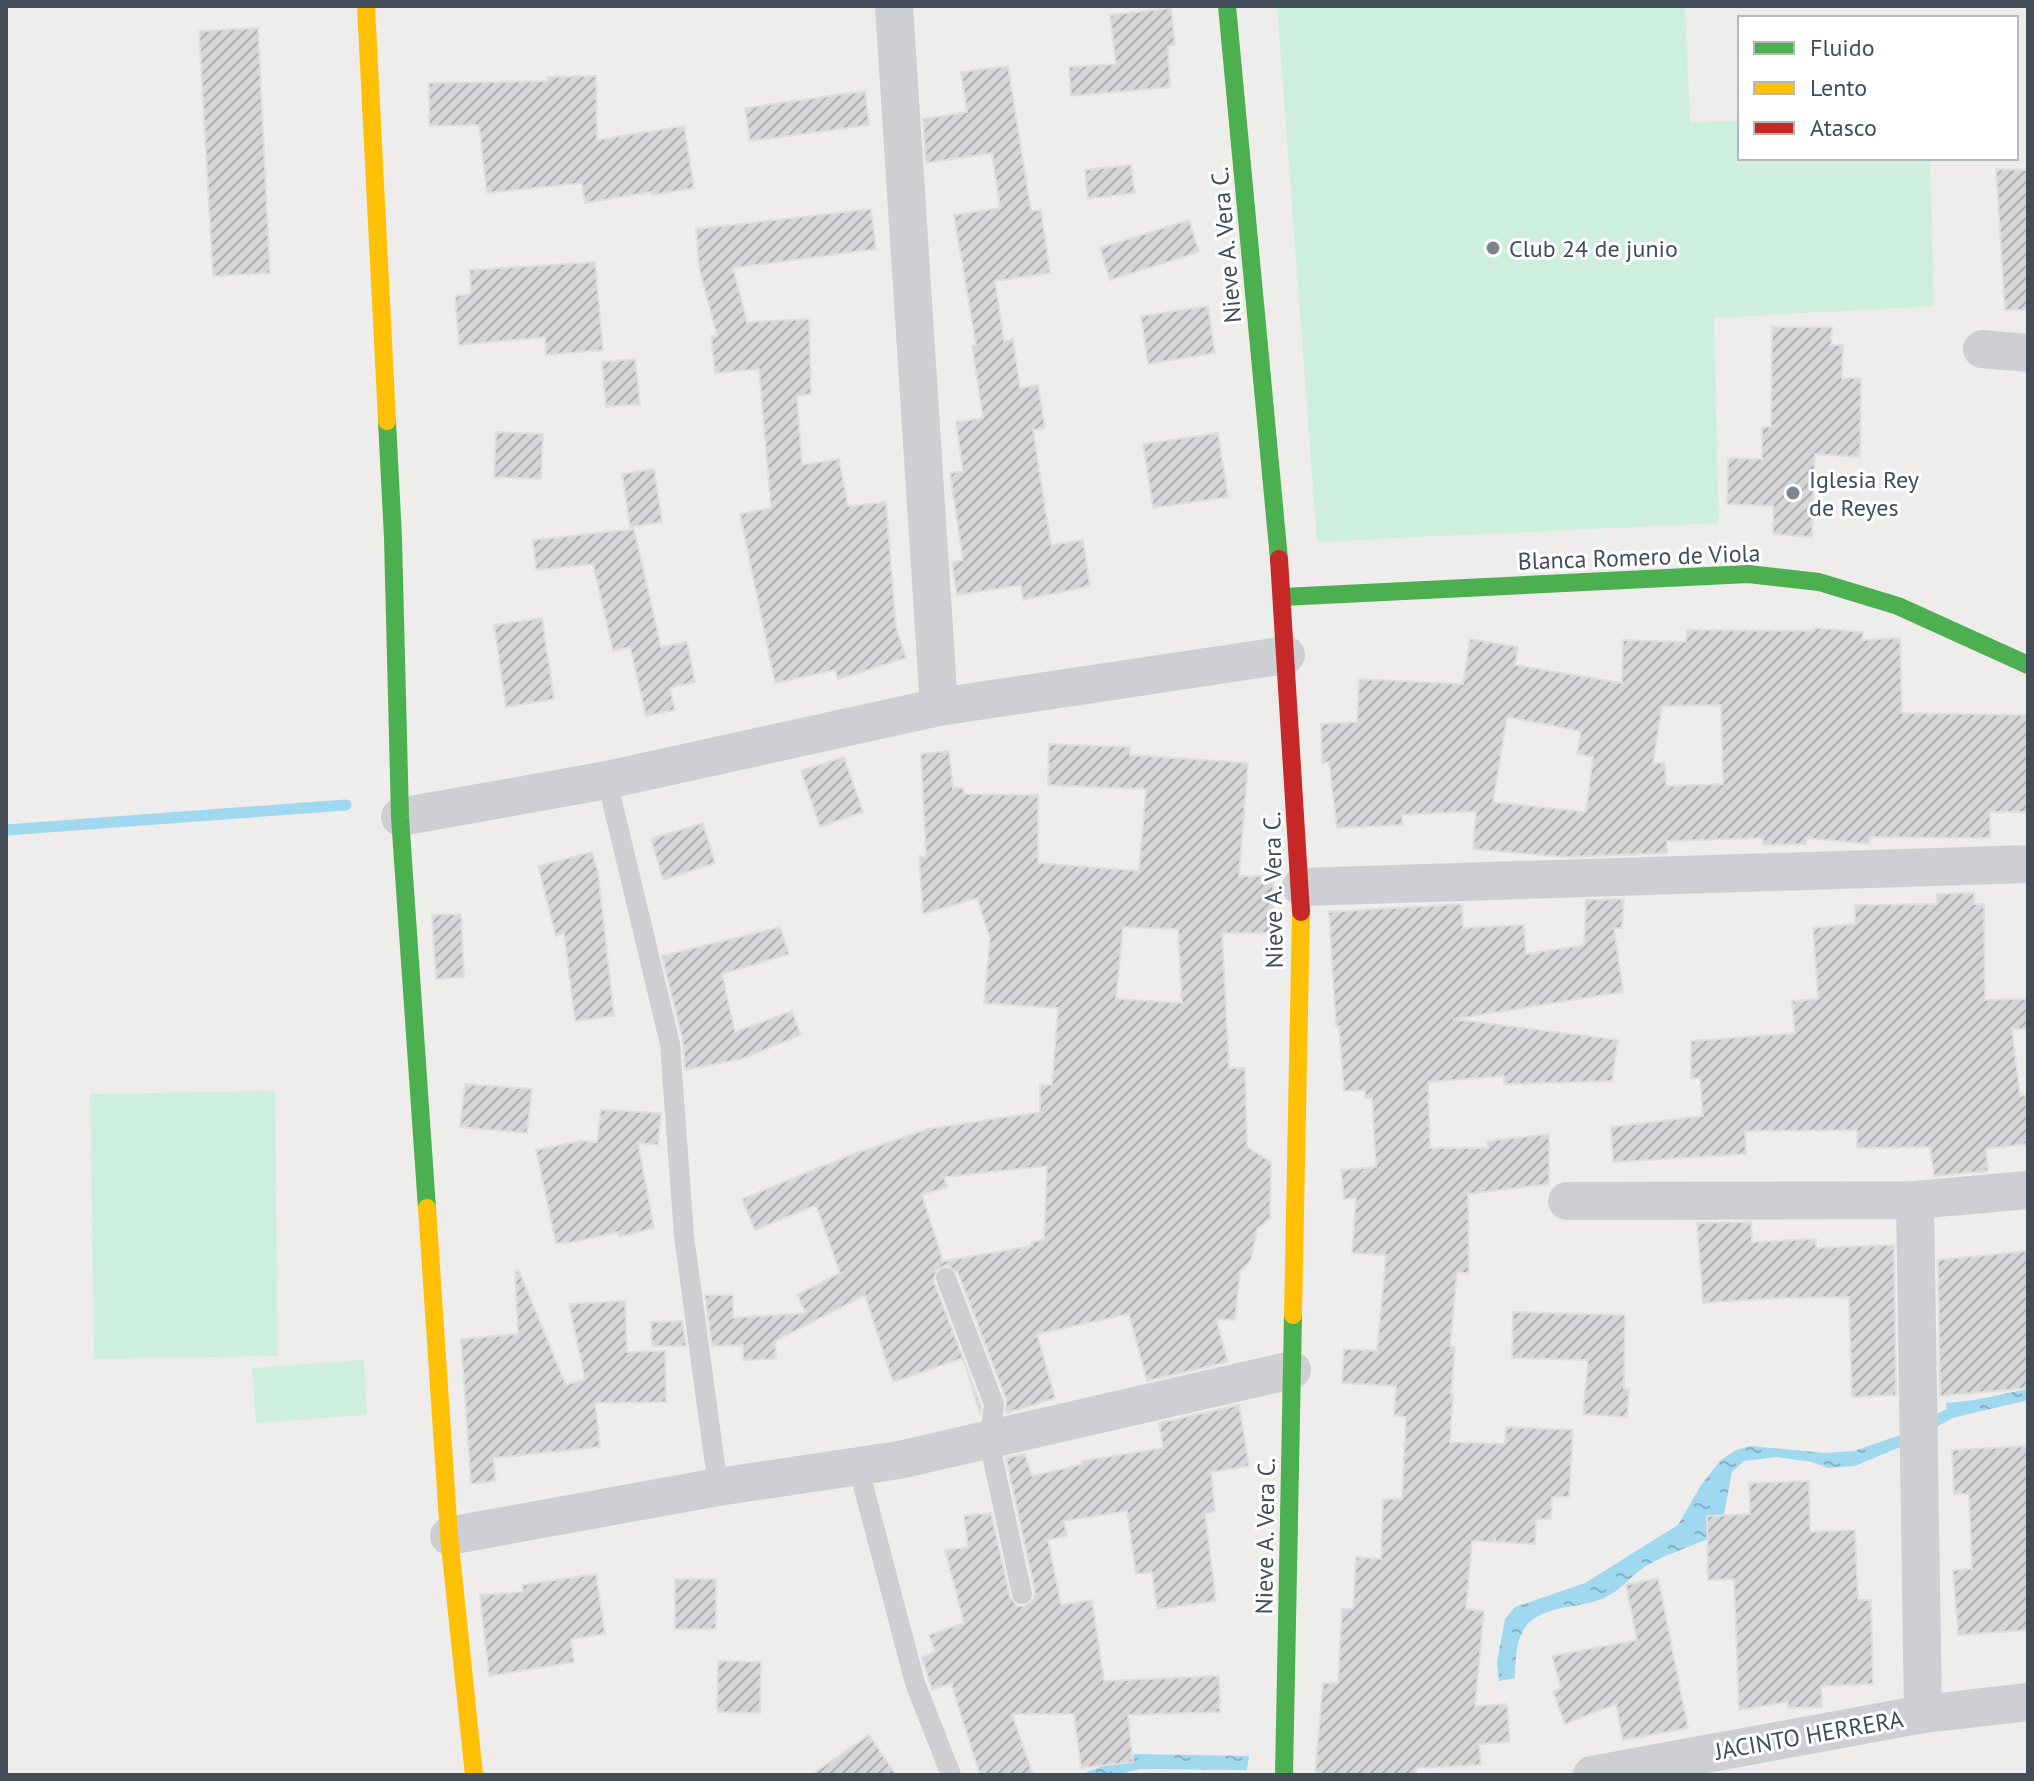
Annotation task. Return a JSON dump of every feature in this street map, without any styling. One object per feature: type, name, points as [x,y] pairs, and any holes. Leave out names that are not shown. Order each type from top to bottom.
[{"type":"street","points":[[366,6],[393,538],[400,817],[449,1536],[474,1775]]},
{"type":"street","points":[[894,6],[939,707]]},
{"type":"street","name":"Nieve A. Vera C.","points":[[1227,6],[1283,597],[1301,887],[1284,1775]]},
{"type":"street","points":[[1982,349],[2028,353]]},
{"type":"street","name":"Blanca Romero de Viola","points":[[1283,597],[1748,574],[1819,582],[1898,606],[2028,665]]},
{"type":"street","points":[[400,817],[607,780],[939,707],[1286,655]]},
{"type":"street","points":[[1301,887],[2028,864]]},
{"type":"street","points":[[1567,1201],[1915,1200],[2028,1190]]},
{"type":"street","points":[[1915,1200],[1923,1714]]},
{"type":"street","points":[[449,1536],[718,1487],[899,1460],[1292,1370]]},
{"type":"street","name":"JACINTO HERRERA","points":[[1592,1775],[1923,1714],[2028,1702]]},
{"type":"lane","points":[[607,780],[670,1044],[684,1236],[718,1487]]},
{"type":"lane","points":[[946,1278],[994,1404],[990,1439],[1022,1594]]},
{"type":"lane","points":[[858,1466],[915,1683],[951,1775]]},
{"type":"green space","name":"Club 24 de junio","points":[[1277,6],[1685,6],[1690,122],[1738,121],[1738,160],[1930,160],[1934,306],[1714,318],[1719,523],[1317,542]]},
{"type":"green space","points":[[275,1091],[278,1356],[94,1359],[90,1094]]},
{"type":"green space","points":[[364,1360],[367,1415],[256,1423],[252,1368]]},
{"type":"water","points":[[2028,1389],[2028,1400],[1948,1419],[1946,1403]]},
{"type":"water","points":[[1903,1434],[1905,1445],[1855,1466],[1828,1468],[1812,1462],[1777,1457],[1744,1461],[1732,1472],[1721,1530],[1712,1537],[1651,1563],[1604,1598],[1548,1612],[1532,1620],[1519,1639],[1515,1678],[1499,1681],[1497,1662],[1505,1619],[1515,1607],[1585,1583],[1678,1525],[1701,1485],[1720,1461],[1734,1451],[1750,1446],[1825,1453],[1854,1451]]},
{"type":"water","points":[[1135,1754],[1249,1756],[1247,1770],[1140,1769],[1116,1775],[1079,1775]]},
{"type":"building","points":[[1171,8],[1175,45],[1168,46],[1170,87],[1071,96],[1069,67],[1116,64],[1110,15]]},
{"type":"building","points":[[258,28],[270,273],[213,276],[199,31]]},
{"type":"building","points":[[1008,66],[1031,211],[1041,210],[1050,273],[995,281],[1004,341],[1013,339],[1020,388],[1038,385],[1045,428],[1033,430],[1051,545],[1083,540],[1090,586],[1023,600],[1021,585],[957,595],[952,562],[963,560],[950,473],[963,471],[956,422],[983,418],[972,346],[976,345],[954,215],[1000,208],[992,153],[926,163],[923,119],[967,112],[961,72]]},
{"type":"building","points":[[596,76],[597,140],[684,126],[694,188],[585,203],[582,183],[487,193],[479,125],[429,126],[429,83],[548,81],[547,77]]},
{"type":"building","points":[[865,91],[869,125],[750,141],[745,108]]},
{"type":"building","points":[[1131,165],[1135,193],[1088,199],[1085,170]]},
{"type":"building","points":[[1996,169],[2028,170],[2028,310],[2005,310]]},
{"type":"building","points":[[871,209],[876,249],[733,268],[747,322],[809,319],[811,394],[797,396],[802,465],[839,459],[848,506],[886,502],[896,627],[906,658],[838,679],[835,670],[775,683],[740,514],[771,508],[759,369],[715,373],[711,336],[717,336],[699,268],[696,229]]},
{"type":"building","points":[[1189,220],[1199,252],[1110,280],[1100,248]]},
{"type":"building","points":[[595,262],[603,350],[546,355],[545,337],[459,345],[455,296],[471,294],[470,270]]},
{"type":"building","points":[[1208,306],[1215,353],[1148,364],[1141,316]]},
{"type":"building","points":[[1772,327],[1832,327],[1831,345],[1843,345],[1842,378],[1861,378],[1860,457],[1815,454],[1812,537],[1773,534],[1773,506],[1727,504],[1728,458],[1762,459],[1762,427],[1771,427]]},
{"type":"building","points":[[635,359],[640,404],[606,407],[602,362]]},
{"type":"building","points":[[496,432],[543,434],[541,479],[494,477]]},
{"type":"building","points":[[1218,433],[1228,497],[1153,508],[1143,444]]},
{"type":"building","points":[[654,469],[662,522],[630,527],[622,474]]},
{"type":"building","points":[[634,529],[661,647],[687,642],[695,682],[670,688],[675,710],[646,716],[630,647],[613,651],[593,564],[536,570],[533,540]]},
{"type":"building","points":[[542,618],[554,699],[506,707],[494,625]]},
{"type":"building","points":[[1814,628],[1863,632],[1862,640],[1900,638],[1902,713],[2028,715],[2028,812],[1990,812],[1990,838],[1870,837],[1869,844],[1806,838],[1806,844],[1763,845],[1763,838],[1667,841],[1667,853],[1564,857],[1473,849],[1476,811],[1402,815],[1403,825],[1337,828],[1329,762],[1322,763],[1321,724],[1357,722],[1359,679],[1463,684],[1470,639],[1518,647],[1515,665],[1622,683],[1623,640],[1686,642],[1687,630],[1814,631]],"holes":[[[1721,705],[1723,784],[1666,786],[1665,763],[1653,763],[1662,706]],[[1507,717],[1581,731],[1577,754],[1593,757],[1586,812],[1493,802]]]},
{"type":"building","points":[[1049,744],[1130,747],[1130,755],[1248,763],[1239,876],[1273,876],[1274,933],[1222,933],[1229,1068],[1245,1068],[1247,1147],[1271,1162],[1270,1218],[1257,1229],[1251,1260],[1240,1271],[1235,1320],[1216,1319],[1228,1362],[1147,1381],[1129,1314],[1037,1334],[1055,1398],[1006,1413],[1006,1399],[958,1273],[947,1265],[936,1270],[934,1282],[963,1358],[893,1382],[865,1295],[775,1341],[776,1359],[743,1360],[743,1345],[712,1346],[705,1295],[733,1295],[733,1318],[806,1313],[797,1295],[840,1273],[816,1205],[755,1230],[742,1199],[848,1156],[928,1129],[1040,1112],[1040,1085],[1052,1085],[1058,1008],[984,1003],[990,938],[977,898],[923,914],[919,856],[926,856],[921,754],[949,751],[953,788],[963,788],[964,794],[1038,795],[1038,863],[1139,871],[1146,789],[1048,785]],"holes":[[[1123,927],[1178,929],[1182,1003],[1116,999]],[[1047,1166],[1044,1240],[1031,1242],[1032,1246],[943,1261],[922,1195],[947,1187],[944,1177]]]},
{"type":"building","points":[[844,757],[863,812],[820,827],[801,771]]},
{"type":"building","points":[[703,823],[715,863],[663,880],[651,839]]},
{"type":"building","points":[[592,852],[598,872],[614,1016],[575,1021],[564,933],[556,936],[538,866]]},
{"type":"building","points":[[1974,893],[1974,904],[1984,904],[1985,1000],[2028,999],[2028,1029],[2012,1029],[2020,1096],[2028,1095],[2028,1144],[1986,1149],[1988,1171],[1934,1176],[1930,1147],[1857,1148],[1857,1130],[1745,1131],[1746,1154],[1613,1162],[1611,1127],[1703,1116],[1700,1078],[1691,1078],[1691,1041],[1795,1033],[1792,1001],[1818,999],[1813,928],[1855,924],[1855,905],[1937,904],[1937,894]]},
{"type":"building","points":[[1624,899],[1622,928],[1614,928],[1623,992],[1453,1019],[1618,1040],[1612,1081],[1504,1084],[1504,1076],[1428,1082],[1430,1148],[1488,1148],[1487,1141],[1549,1134],[1549,1184],[1468,1194],[1469,1273],[1457,1273],[1450,1346],[1455,1347],[1450,1442],[1505,1444],[1506,1427],[1573,1430],[1569,1497],[1552,1497],[1551,1519],[1536,1519],[1535,1544],[1496,1542],[1494,1536],[1495,1542],[1472,1541],[1466,1609],[1484,1611],[1475,1706],[1507,1704],[1510,1742],[1479,1744],[1481,1765],[1416,1768],[1416,1775],[1315,1775],[1323,1683],[1338,1683],[1342,1609],[1353,1609],[1356,1557],[1381,1559],[1383,1499],[1402,1499],[1406,1417],[1394,1416],[1396,1386],[1342,1383],[1344,1349],[1377,1351],[1386,1255],[1352,1253],[1356,1198],[1344,1199],[1341,1170],[1376,1167],[1372,1098],[1365,1098],[1365,1090],[1344,1091],[1339,1026],[1336,1026],[1329,912],[1462,904],[1463,928],[1524,925],[1526,954],[1584,945],[1586,900]]},
{"type":"building","points":[[461,914],[464,977],[436,979],[432,915]]},
{"type":"building","points":[[780,927],[789,954],[722,974],[735,1032],[792,1011],[801,1035],[741,1059],[685,1070],[683,1041],[662,956]]},
{"type":"building","points":[[465,1084],[532,1089],[527,1133],[460,1127]]},
{"type":"building","points":[[601,1110],[661,1113],[658,1145],[638,1143],[654,1228],[619,1237],[618,1232],[556,1243],[536,1150],[580,1141],[597,1142]]},
{"type":"building","points":[[1751,1222],[1752,1242],[1816,1239],[1816,1248],[1894,1245],[1896,1395],[1852,1397],[1849,1297],[1703,1303],[1697,1223]]},
{"type":"building","points":[[2028,1251],[2028,1388],[1940,1396],[1938,1260]]},
{"type":"building","points":[[515,1271],[519,1271],[566,1385],[585,1379],[569,1304],[625,1301],[627,1352],[665,1351],[666,1402],[595,1403],[600,1447],[493,1458],[496,1481],[471,1484],[461,1339],[518,1334]]},
{"type":"building","points":[[1513,1312],[1625,1315],[1624,1389],[1629,1389],[1627,1417],[1583,1414],[1588,1360],[1512,1358]]},
{"type":"building","points":[[682,1321],[686,1346],[652,1346],[651,1322]]},
{"type":"building","points":[[964,1361],[981,1406],[980,1414]]},
{"type":"building","points":[[1239,1405],[1249,1466],[1211,1472],[1215,1511],[1205,1514],[1216,1601],[1157,1609],[1152,1572],[1136,1574],[1127,1511],[1064,1521],[1067,1536],[1048,1540],[1061,1605],[1092,1600],[1104,1681],[1219,1676],[1220,1712],[1128,1715],[1133,1762],[1081,1768],[1074,1714],[1012,1714],[1033,1775],[980,1775],[951,1683],[932,1690],[922,1657],[935,1652],[929,1635],[964,1623],[945,1550],[968,1547],[964,1516],[991,1513],[1010,1597],[1017,1606],[1025,1606],[1034,1599],[1035,1591],[1006,1458],[1025,1454],[1032,1476],[1083,1464],[1082,1461],[1163,1448],[1159,1423]]},
{"type":"building","points":[[2028,1446],[2028,1630],[1958,1635],[1953,1570],[1972,1569],[1969,1494],[1954,1494],[1952,1450]]},
{"type":"building","points":[[1809,1481],[1810,1532],[1855,1530],[1858,1600],[1871,1600],[1873,1684],[1821,1686],[1822,1707],[1788,1708],[1788,1702],[1739,1710],[1734,1579],[1708,1580],[1707,1516],[1750,1514],[1749,1483]]},
{"type":"building","points":[[596,1574],[605,1634],[571,1639],[574,1662],[489,1676],[480,1595],[523,1592],[522,1585]]},
{"type":"building","points":[[1658,1578],[1688,1728],[1623,1740],[1616,1704],[1565,1724],[1553,1691],[1561,1688],[1552,1656],[1637,1640],[1626,1585]]},
{"type":"building","points":[[675,1579],[716,1579],[716,1629],[675,1629]]},
{"type":"building","points":[[718,1661],[761,1662],[760,1713],[717,1712]]},
{"type":"building","points":[[869,1735],[896,1775],[811,1775]]},
{"type":"waterway","points":[[6,830],[346,805]]},
{"type":"waterway","points":[[1927,1426],[1961,1409]]},
{"type":"traffic: fast","points":[[1227,6],[1279,559]]},
{"type":"traffic: fast","points":[[387,421],[400,817],[427,1208]]},
{"type":"traffic: fast","points":[[1283,597],[1748,574],[1819,582],[1898,606],[2028,665]]},
{"type":"traffic: fast","points":[[1284,1775],[1293,1315]]},
{"type":"traffic: slow","points":[[366,6],[387,421]]},
{"type":"traffic: slow","points":[[1293,1315],[1301,912]]},
{"type":"traffic: slow","points":[[427,1208],[449,1536],[474,1775]]},
{"type":"traffic: jam","points":[[1279,559],[1301,912]]},
{"type":"place","name":"Club 24 de junio","points":[[1493,248]]},
{"type":"place","name":"Iglesia Rey de Reyes","points":[[1793,493]]}]
